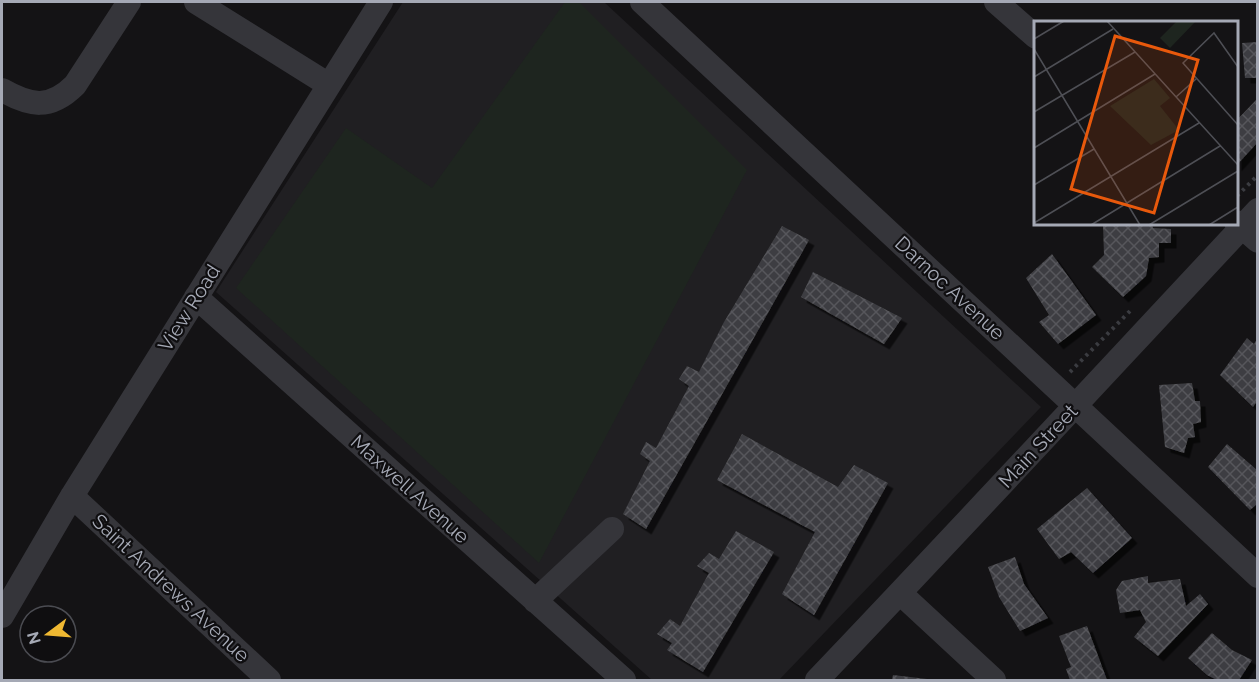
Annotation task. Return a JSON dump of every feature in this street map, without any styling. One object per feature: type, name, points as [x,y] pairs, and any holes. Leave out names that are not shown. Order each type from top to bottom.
[{"type":"street","points":[[2,90],[35,104],[54,101],[66,94],[75,85],[129,2]]},
{"type":"street","points":[[196,2],[329,85]]},
{"type":"street","name":"View Road","points":[[2,616],[72,496],[381,2]]},
{"type":"street","name":"Darnoc Avenue","points":[[642,2],[1257,576]]},
{"type":"street","points":[[996,2],[1034,36]]},
{"type":"street","name":"Main Street","points":[[817,681],[1248,225]]},
{"type":"street","name":"Maxwell Avenue","points":[[196,297],[624,681]]},
{"type":"street","name":"Saint Andrews Avenue","points":[[72,496],[269,681]]},
{"type":"street","points":[[535,601],[612,529]]},
{"type":"street","points":[[900,593],[994,681]]},
{"type":"path","points":[[1238,195],[1257,175]]},
{"type":"shaded area","points":[[403,2],[604,2],[1041,407],[779,680],[652,680],[216,292]]},
{"type":"shaded area","points":[[565,2],[579,2],[747,170],[539,563],[236,288],[346,128],[432,188]]},
{"type":"building","points":[[1257,42],[1257,78],[1245,78],[1242,43]]},
{"type":"building","points":[[1257,99],[1257,143],[1238,164],[1238,119]]},
{"type":"building","points":[[1103,225],[1152,225],[1153,228],[1171,229],[1171,243],[1159,243],[1159,257],[1149,258],[1146,276],[1123,297],[1092,267],[1104,255]]},
{"type":"building","points":[[782,226],[809,240],[646,529],[623,514],[650,461],[640,454],[646,442],[656,448],[689,386],[679,379],[687,366],[699,372],[724,322]]},
{"type":"building","points":[[1052,254],[1096,315],[1058,344],[1039,322],[1049,315],[1026,278]]},
{"type":"building","points":[[813,272],[902,318],[884,344],[801,297]]},
{"type":"building","points":[[1247,338],[1254,344],[1257,339],[1257,401],[1253,407],[1220,375]]},
{"type":"building","points":[[1192,383],[1195,401],[1200,401],[1201,422],[1193,424],[1195,437],[1188,438],[1184,453],[1165,447],[1159,385]]},
{"type":"building","points":[[742,434],[838,487],[854,465],[888,483],[814,615],[782,594],[815,532],[717,480]]},
{"type":"building","points":[[1227,444],[1257,470],[1257,504],[1250,510],[1208,467]]},
{"type":"building","points":[[1087,488],[1132,538],[1093,573],[1071,552],[1059,559],[1037,529]]},
{"type":"building","points":[[736,531],[774,552],[703,672],[667,650],[672,643],[657,634],[670,619],[680,626],[709,573],[697,566],[709,553],[719,559]]},
{"type":"building","points":[[1015,557],[1024,584],[1048,618],[1020,631],[999,597],[988,567]]},
{"type":"building","points":[[1148,576],[1148,583],[1180,579],[1186,606],[1200,594],[1208,604],[1158,656],[1134,637],[1146,622],[1140,610],[1120,613],[1116,590],[1122,581]]},
{"type":"building","points":[[1087,626],[1107,680],[1070,680],[1066,669],[1071,667],[1059,636]]},
{"type":"building","points":[[1212,633],[1232,650],[1252,660],[1239,680],[1217,680],[1207,675],[1188,658]]},
{"type":"building","points":[[893,675],[927,679],[927,680],[892,680]]}]
